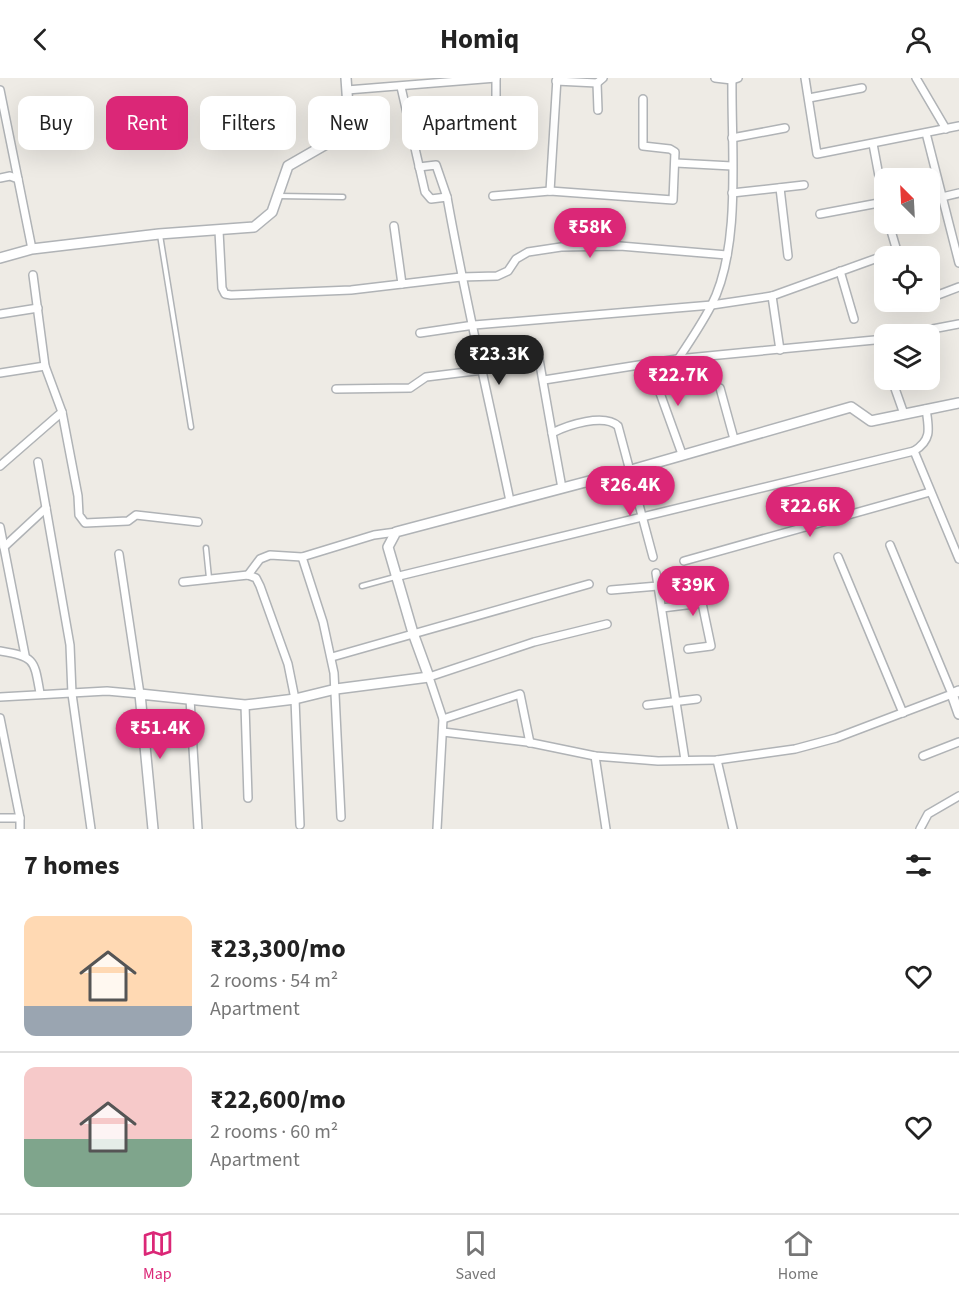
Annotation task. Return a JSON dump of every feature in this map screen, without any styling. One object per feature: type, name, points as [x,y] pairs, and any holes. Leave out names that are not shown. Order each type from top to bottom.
[{"type":"street","points":[[0,258],[32,249],[159,234],[254,227],[272,212],[288,166],[342,135],[349,121],[346,78]]},
{"type":"street","points":[[682,454],[660,393],[662,384],[712,305],[728,255],[735,79],[715,78]]},
{"type":"street","points":[[806,78],[817,154],[959,126]]},
{"type":"street","points":[[916,78],[946,129]]},
{"type":"street","points":[[347,90],[496,79],[496,96]]},
{"type":"street","points":[[550,191],[556,80],[600,81],[598,110]]},
{"type":"street","points":[[400,87],[429,197],[431,199],[447,197]]},
{"type":"street","points":[[809,98],[838,95],[862,88]]},
{"type":"street","points":[[0,90],[32,249]]},
{"type":"street","points":[[493,196],[550,191],[671,201],[676,163],[674,150],[643,146],[643,99]]},
{"type":"street","points":[[732,138],[785,128]]},
{"type":"street","points":[[926,133],[959,263]]},
{"type":"street","points":[[873,144],[877,168]]},
{"type":"street","points":[[676,163],[732,166]]},
{"type":"street","points":[[419,166],[436,165],[447,197],[510,501]]},
{"type":"street","points":[[0,178],[10,176],[18,178]]},
{"type":"street","points":[[732,193],[804,185]]},
{"type":"street","points":[[780,188],[788,256]]},
{"type":"street","points":[[942,197],[959,193]]},
{"type":"street","points":[[820,214],[874,206]]},
{"type":"street","points":[[394,226],[402,284]]},
{"type":"street","points":[[219,231],[222,288],[225,294],[351,291],[462,277],[497,276],[508,271],[516,259],[528,252],[561,247],[620,246],[728,255]]},
{"type":"street","points":[[420,333],[474,325],[712,305],[772,296],[874,261]]},
{"type":"street","points":[[840,271],[854,319]]},
{"type":"street","points":[[33,275],[45,366],[62,412],[78,496],[79,515],[85,523],[128,521],[136,515],[198,522]]},
{"type":"street","points":[[940,294],[959,287]]},
{"type":"street","points":[[772,296],[780,350]]},
{"type":"street","points":[[0,314],[38,308]]},
{"type":"street","points":[[940,328],[959,324]]},
{"type":"street","points":[[544,380],[677,359],[874,340]]},
{"type":"street","points":[[539,359],[562,488]]},
{"type":"street","points":[[0,373],[45,366]]},
{"type":"street","points":[[336,389],[410,388],[426,377],[483,370]]},
{"type":"street","points":[[720,388],[734,439]]},
{"type":"street","points":[[896,390],[904,414]]},
{"type":"street","points":[[248,575],[260,559],[270,555],[302,557],[363,538],[396,532],[631,470],[851,407],[871,421],[959,403]]},
{"type":"street","points":[[395,577],[914,451],[925,444],[929,436],[926,409]]},
{"type":"street","points":[[0,466],[62,412]]},
{"type":"street","points":[[552,433],[608,419],[618,426],[653,557]]},
{"type":"street","points":[[914,451],[959,559]]},
{"type":"street","points":[[38,462],[70,645],[72,694],[91,829]]},
{"type":"street","points":[[684,561],[930,492]]},
{"type":"street","points":[[4,547],[46,508]]},
{"type":"street","points":[[0,527],[25,655],[35,667],[40,693]]},
{"type":"street","points":[[396,532],[388,546],[395,577],[443,719],[437,829]]},
{"type":"street","points":[[890,545],[955,693],[959,714]]},
{"type":"street","points":[[119,554],[140,694],[153,829]]},
{"type":"street","points":[[302,557],[332,657],[336,689],[341,817]]},
{"type":"street","points":[[838,557],[903,712]]},
{"type":"street","points":[[656,573],[685,760]]},
{"type":"street","points":[[183,582],[248,575],[256,578],[260,586],[288,664],[296,699],[300,825]]},
{"type":"street","points":[[332,657],[589,584]]},
{"type":"street","points":[[611,590],[658,586]]},
{"type":"street","points":[[662,608],[702,603],[711,646],[688,650]]},
{"type":"street","points":[[0,697],[107,691],[245,705],[296,699],[336,689],[429,677],[534,642],[607,624]]},
{"type":"street","points":[[0,651],[25,655]]},
{"type":"street","points":[[443,732],[530,743],[595,756],[658,761],[717,760],[795,749],[836,738],[955,693]]},
{"type":"street","points":[[443,719],[520,694],[530,743]]},
{"type":"street","points":[[190,699],[198,829]]},
{"type":"street","points":[[647,705],[697,699]]},
{"type":"street","points":[[245,705],[248,798]]},
{"type":"street","points":[[0,718],[20,818],[20,829]]},
{"type":"street","points":[[924,756],[959,742]]},
{"type":"street","points":[[595,756],[606,829]]},
{"type":"street","points":[[717,760],[733,829]]},
{"type":"street","points":[[920,829],[928,814],[959,796]]},
{"type":"street","points":[[0,818],[20,818]]},
{"type":"lane","points":[[278,195],[343,197]]},
{"type":"lane","points":[[159,234],[191,427]]},
{"type":"lane","points":[[206,548],[209,579]]},
{"type":"lane","points":[[362,586],[395,577]]}]
